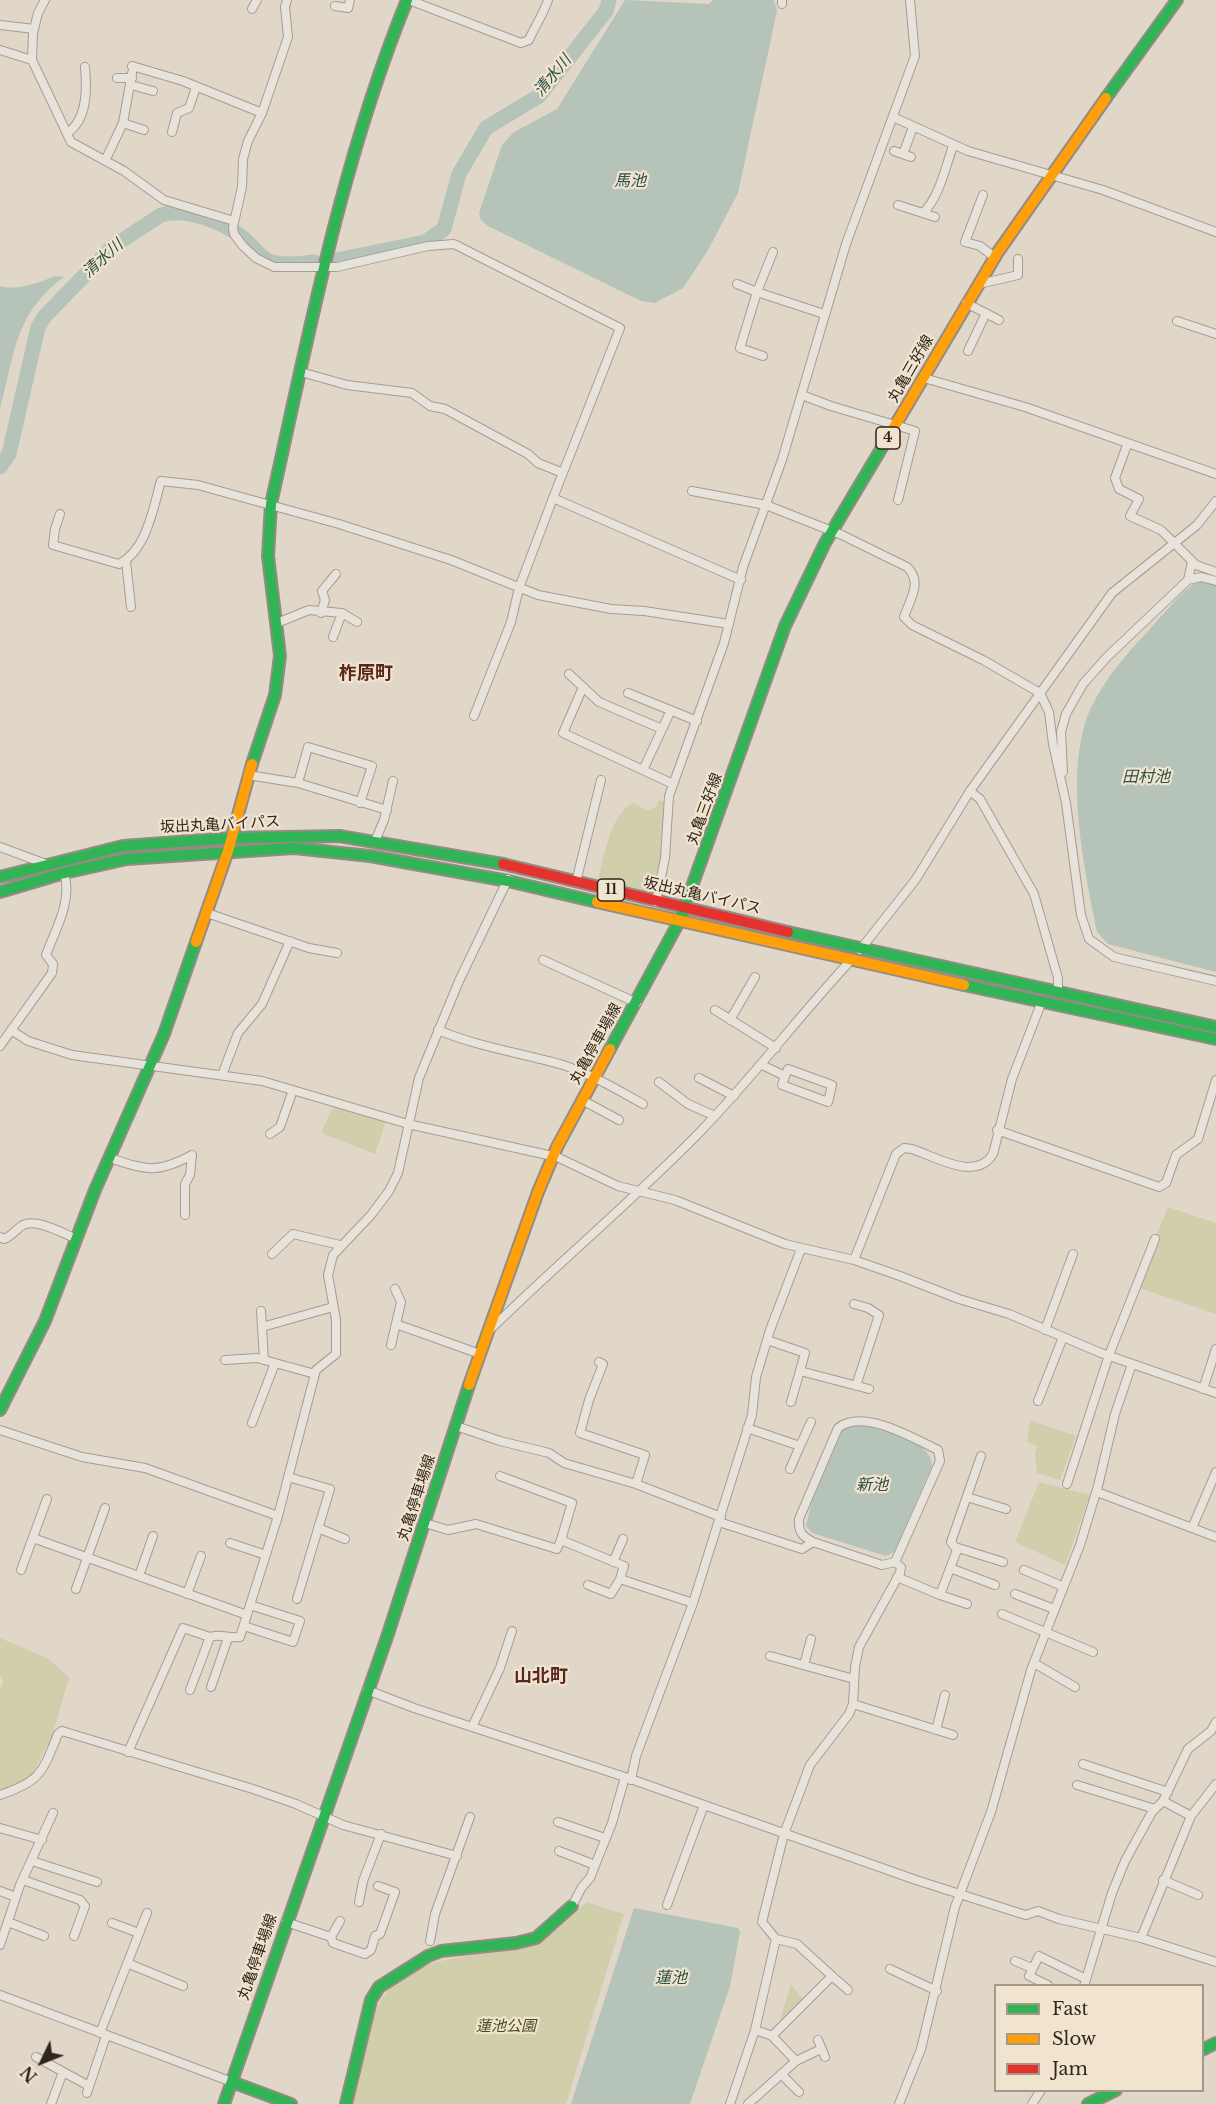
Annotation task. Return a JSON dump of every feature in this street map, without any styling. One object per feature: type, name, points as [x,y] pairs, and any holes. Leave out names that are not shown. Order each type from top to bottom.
[{"type":"main road","points":[[0,1410],[45,1321],[110,1158],[151,1065],[228,851],[248,775],[275,695],[280,656],[278,623],[268,556],[271,504],[340,197],[365,117],[408,0]]},
{"type":"main road","name":"丸亀三好線","points":[[680,920],[761,699],[785,626],[832,532],[994,257],[1177,0]]},
{"type":"main road","name":"坂出丸亀バイパス","points":[[0,877],[123,846],[232,838],[339,836],[514,866],[656,902],[860,949],[1216,1027]]},
{"type":"main road","name":"坂出丸亀バイパス","points":[[0,892],[64,873],[127,859],[294,848],[333,852],[434,866],[508,880],[851,960],[1216,1039]]},
{"type":"main road","name":"丸亀停車場線","points":[[225,2104],[425,1523],[487,1333],[552,1157],[680,920]]},
{"type":"main road","points":[[346,2104],[370,2000],[379,1987],[421,1960],[441,1951],[516,1943],[536,1938],[572,1906]]},
{"type":"main road","points":[[232,2082],[291,2104]]},
{"type":"main road","points":[[1088,2104],[1114,2092]]},
{"type":"street","points":[[45,0],[34,29],[32,60],[71,142],[105,160],[164,200],[234,228]]},
{"type":"street","points":[[252,9],[257,0]]},
{"type":"street","points":[[287,0],[285,7],[288,37],[262,113],[248,141],[243,159],[242,187],[234,228],[243,246],[266,265],[286,268],[323,267],[382,258],[428,246],[454,244],[620,328],[519,588],[511,622],[474,716]]},
{"type":"street","points":[[335,6],[348,8],[350,0]]},
{"type":"street","points":[[408,0],[521,44],[529,40],[538,20],[544,14],[548,0]]},
{"type":"street","points":[[656,902],[666,858],[669,796],[729,624],[741,580],[802,395],[846,244],[915,56],[910,0]]},
{"type":"street","points":[[0,25],[34,29]]},
{"type":"street","points":[[0,50],[32,60]]},
{"type":"street","points":[[67,133],[77,124],[86,99],[85,67]]},
{"type":"street","points":[[117,78],[132,75],[196,87],[262,113]]},
{"type":"street","points":[[105,160],[123,123],[132,75]]},
{"type":"street","points":[[132,75],[153,91]]},
{"type":"street","points":[[172,132],[177,113],[189,108],[196,87]]},
{"type":"street","points":[[894,117],[953,146],[1103,190],[1216,232]]},
{"type":"street","points":[[123,123],[144,130]]},
{"type":"street","points":[[894,151],[907,155],[913,127]]},
{"type":"street","points":[[923,213],[930,206],[937,192],[953,146]]},
{"type":"street","points":[[983,195],[966,227],[965,242],[980,246],[994,257]]},
{"type":"street","points":[[898,204],[935,217]]},
{"type":"street","points":[[763,356],[740,348],[757,292],[773,252]]},
{"type":"street","points":[[978,284],[1018,275],[1018,259]]},
{"type":"street","points":[[737,284],[824,314]]},
{"type":"street","points":[[966,303],[999,320]]},
{"type":"street","points":[[968,351],[986,313]]},
{"type":"street","points":[[1177,321],[1216,334]]},
{"type":"street","points":[[301,372],[347,385],[412,393],[430,406],[445,409],[528,454],[538,463],[563,473]]},
{"type":"street","points":[[924,378],[1017,404],[1216,474]]},
{"type":"street","points":[[802,395],[915,431],[898,500]]},
{"type":"street","points":[[1127,444],[1115,478],[1119,489],[1139,498],[1130,516],[1161,530],[1192,562],[1216,572]]},
{"type":"street","points":[[131,608],[126,561],[147,530],[161,482],[198,485],[271,504],[405,545],[538,595],[611,609],[644,611],[729,624]]},
{"type":"street","points":[[692,490],[766,506],[832,532],[907,567],[915,575],[917,582],[904,617],[912,625],[983,660],[1040,693],[1049,712],[1053,744],[1066,803]]},
{"type":"street","points":[[553,498],[741,580]]},
{"type":"street","points":[[487,1333],[640,1191],[762,1065],[916,879],[970,791],[1112,593],[1197,525],[1216,501]]},
{"type":"street","points":[[60,514],[53,545],[111,564],[126,561]]},
{"type":"street","points":[[1188,580],[1192,562]]},
{"type":"street","points":[[321,613],[325,600],[322,591],[336,574]]},
{"type":"street","points":[[1216,581],[1202,577],[1188,580],[1094,671],[1066,714],[1061,732],[1066,803],[1081,915],[1089,939],[1114,957],[1216,981]]},
{"type":"street","points":[[278,623],[309,610],[342,614],[357,622]]},
{"type":"street","points":[[333,637],[342,614]]},
{"type":"street","points":[[569,674],[599,702],[662,729]]},
{"type":"street","points":[[583,687],[563,733],[673,784]]},
{"type":"street","points":[[628,693],[697,721]]},
{"type":"street","points":[[643,770],[671,710]]},
{"type":"street","points":[[298,783],[308,747],[372,766],[360,803]]},
{"type":"street","points":[[248,775],[298,783],[387,810]]},
{"type":"street","points":[[576,882],[601,780]]},
{"type":"street","points":[[375,841],[387,810],[393,781]]},
{"type":"street","points":[[970,791],[980,799],[1034,894],[1058,978],[1058,991]]},
{"type":"street","points":[[0,847],[46,864]]},
{"type":"street","points":[[128,1752],[183,1628],[210,1637],[216,1635],[228,1638],[240,1637],[278,1516],[315,1374],[321,1364],[336,1354],[336,1320],[328,1275],[333,1255],[340,1245],[371,1215],[389,1191],[398,1173],[419,1078],[438,1030],[514,866]]},
{"type":"street","points":[[0,1046],[52,973],[53,964],[46,955],[62,913],[67,882],[64,873]]},
{"type":"street","points":[[207,913],[290,941],[338,953]]},
{"type":"street","points":[[222,1075],[238,1033],[262,1004],[290,941]]},
{"type":"street","points":[[543,960],[637,1003]]},
{"type":"street","points":[[730,1020],[755,977]]},
{"type":"street","points":[[854,1260],[896,1154],[904,1148],[975,1168],[988,1162],[993,1154],[1012,1079],[1042,1001]]},
{"type":"street","points":[[715,1011],[776,1048]]},
{"type":"street","points":[[11,1030],[28,1041],[72,1055],[262,1081],[408,1124],[552,1157],[618,1186],[675,1200],[801,1249],[854,1260],[959,1299],[1009,1314],[1132,1364],[1216,1393]]},
{"type":"street","points":[[438,1030],[477,1045],[512,1051],[566,1066],[643,1104]]},
{"type":"street","points":[[762,1065],[784,1076]]},
{"type":"street","points":[[788,1069],[832,1085],[828,1102],[782,1084],[784,1076],[788,1069]]},
{"type":"street","points":[[699,1078],[734,1096]]},
{"type":"street","points":[[998,1130],[1159,1187],[1166,1184],[1176,1155],[1198,1139],[1216,1080]]},
{"type":"street","points":[[659,1082],[688,1104],[715,1116]]},
{"type":"street","points":[[270,1134],[280,1127],[293,1090]]},
{"type":"street","points":[[582,1100],[619,1120]]},
{"type":"street","points":[[110,1158],[149,1170],[162,1169],[192,1155],[190,1174],[185,1184],[185,1215]]},
{"type":"street","points":[[0,1238],[12,1236],[25,1224],[33,1223],[77,1239]]},
{"type":"street","points":[[272,1254],[294,1234],[340,1245]]},
{"type":"street","points":[[1067,1484],[1110,1355],[1155,1239]]},
{"type":"street","points":[[572,1906],[582,1887],[590,1878],[693,1603],[747,1428],[756,1377],[767,1340],[792,1266],[801,1249]]},
{"type":"street","points":[[1045,1330],[1072,1254]]},
{"type":"street","points":[[391,1345],[401,1302],[395,1289]]},
{"type":"street","points":[[854,1304],[868,1308],[879,1315],[856,1386]]},
{"type":"street","points":[[262,1327],[333,1307]]},
{"type":"street","points":[[261,1311],[264,1360]]},
{"type":"street","points":[[396,1324],[480,1354]]},
{"type":"street","points":[[1038,1401],[1063,1337]]},
{"type":"street","points":[[767,1340],[805,1353],[791,1402]]},
{"type":"street","points":[[1203,1389],[1216,1349]]},
{"type":"street","points":[[225,1360],[264,1360],[315,1374]]},
{"type":"street","points":[[599,1362],[603,1364],[589,1400],[580,1433],[645,1455],[636,1484]]},
{"type":"street","points":[[252,1423],[275,1363]]},
{"type":"street","points":[[899,2104],[921,2049],[937,1991],[955,1907],[991,1812],[1034,1663],[1062,1586],[1080,1545],[1115,1414],[1132,1364]]},
{"type":"street","points":[[800,1371],[870,1389]]},
{"type":"street","points":[[855,1419],[897,1430],[938,1450],[940,1461],[895,1562],[882,1565],[813,1542],[803,1536],[798,1528],[799,1519],[838,1428],[847,1420],[855,1419]]},
{"type":"street","points":[[790,1468],[811,1422]]},
{"type":"street","points":[[456,1426],[500,1441],[549,1453],[564,1463],[636,1484],[720,1520],[802,1550],[813,1542]]},
{"type":"street","points":[[747,1428],[800,1446]]},
{"type":"street","points":[[0,1430],[82,1457],[146,1468],[278,1516]]},
{"type":"street","points":[[940,1595],[957,1550],[951,1542],[981,1456]]},
{"type":"street","points":[[1192,1528],[1216,1472]]},
{"type":"street","points":[[425,1523],[448,1530],[476,1524],[557,1549],[572,1503],[500,1476]]},
{"type":"street","points":[[288,1477],[330,1489],[297,1599]]},
{"type":"street","points":[[1096,1492],[1216,1538]]},
{"type":"street","points":[[967,1497],[1006,1509]]},
{"type":"street","points":[[21,1570],[47,1500]]},
{"type":"street","points":[[76,1589],[105,1508]]},
{"type":"street","points":[[318,1528],[345,1539]]},
{"type":"street","points":[[139,1576],[153,1536]]},
{"type":"street","points":[[33,1538],[247,1616]]},
{"type":"street","points":[[613,1562],[623,1539]]},
{"type":"street","points":[[561,1540],[624,1566],[620,1579],[611,1594],[588,1585]]},
{"type":"street","points":[[231,1543],[266,1555]]},
{"type":"street","points":[[955,1547],[1003,1562]]},
{"type":"street","points":[[187,1594],[201,1556]]},
{"type":"street","points":[[848,1990],[797,1944],[776,1939],[762,1922],[784,1834],[810,1765],[849,1713],[859,1647],[897,1577],[901,1567],[895,1562]]},
{"type":"street","points":[[950,1568],[995,1585]]},
{"type":"street","points":[[1023,1570],[1062,1586]]},
{"type":"street","points":[[897,1577],[967,1604]]},
{"type":"street","points":[[620,1579],[693,1603]]},
{"type":"street","points":[[1014,1594],[1054,1609]]},
{"type":"street","points":[[244,1626],[293,1642],[300,1621],[250,1605]]},
{"type":"street","points":[[1002,1614],[1093,1652]]},
{"type":"street","points":[[472,1727],[500,1668],[512,1630]]},
{"type":"street","points":[[190,1690],[210,1637]]},
{"type":"street","points":[[211,1687],[228,1638]]},
{"type":"street","points":[[804,1665],[811,1639]]},
{"type":"street","points":[[770,1656],[854,1679]]},
{"type":"street","points":[[1034,1663],[1075,1688]]},
{"type":"street","points":[[368,1690],[628,1778],[916,1880],[961,1892],[1026,1915],[1038,1911],[1102,1930],[1141,1938],[1216,1962]]},
{"type":"street","points":[[936,1730],[945,1695]]},
{"type":"street","points":[[852,1704],[953,1735]]},
{"type":"street","points":[[1046,1984],[1029,1976],[1039,1956],[1085,1982],[1112,1893],[1125,1861],[1155,1809],[1163,1801],[1188,1749],[1212,1731],[1216,1722]]},
{"type":"street","points":[[0,1795],[30,1784],[39,1776],[58,1734],[62,1731],[253,1789],[343,1825],[457,1856]]},
{"type":"street","points":[[1083,1764],[1168,1792]]},
{"type":"street","points":[[1141,1938],[1191,1816],[1216,1784]]},
{"type":"street","points":[[1077,1785],[1155,1809]]},
{"type":"street","points":[[1163,1801],[1191,1816]]},
{"type":"street","points":[[667,1905],[704,1806]]},
{"type":"street","points":[[0,1946],[16,1897],[53,1813]]},
{"type":"street","points":[[430,1941],[435,1914],[470,1817]]},
{"type":"street","points":[[558,1822],[569,1830],[605,1838]]},
{"type":"street","points":[[0,1828],[42,1840]]},
{"type":"street","points":[[359,1902],[363,1881],[381,1834]]},
{"type":"street","points":[[559,1851],[595,1865]]},
{"type":"street","points":[[32,1860],[97,1882]]},
{"type":"street","points":[[23,1880],[80,1900],[85,1906],[74,1936]]},
{"type":"street","points":[[1163,1880],[1198,1895]]},
{"type":"street","points":[[286,1922],[331,1938],[333,1943],[365,1954],[372,1950],[375,1936],[380,1934],[395,1892],[378,1886]]},
{"type":"street","points":[[0,1891],[16,1897]]},
{"type":"street","points":[[36,2057],[63,2072],[88,2090],[115,1984],[127,1963],[147,1913]]},
{"type":"street","points":[[331,1938],[340,1921]]},
{"type":"street","points":[[8,1922],[44,1935]]},
{"type":"street","points":[[112,1923],[139,1933]]},
{"type":"street","points":[[730,2104],[754,2030],[776,1939]]},
{"type":"street","points":[[1015,1961],[1032,1968]]},
{"type":"street","points":[[127,1963],[160,1981],[183,1986]]},
{"type":"street","points":[[890,1969],[937,1991]]},
{"type":"street","points":[[772,2036],[832,1976]]},
{"type":"street","points":[[0,1995],[232,2082]]},
{"type":"street","points":[[754,2030],[772,2036],[796,2061]]},
{"type":"street","points":[[748,2104],[796,2061],[823,2053],[818,2040]]},
{"type":"street","points":[[51,2104],[63,2072]]},
{"type":"street","points":[[781,2074],[798,2092]]},
{"type":"green space","points":[[659,800],[666,803],[663,856],[654,893],[598,880],[609,837],[618,817],[633,803],[647,810],[656,807]]},
{"type":"green space","points":[[334,1105],[386,1121],[375,1154],[321,1133]]},
{"type":"green space","points":[[1168,1207],[1216,1223],[1216,1314],[1136,1287]]},
{"type":"green space","points":[[1030,1420],[1076,1436],[1060,1480],[1037,1473],[1035,1454],[1037,1446],[1027,1442]]},
{"type":"green space","points":[[1039,1482],[1090,1495],[1065,1565],[1015,1542]]},
{"type":"green space","points":[[0,1638],[49,1659],[69,1678],[52,1736],[30,1778],[0,1791],[0,1689],[3,1682],[0,1676]]},
{"type":"green space","name":"蓮池公園","points":[[587,1902],[624,1914],[566,2104],[350,2104],[364,2047],[379,2003],[401,1979],[438,1962],[520,1947],[540,1940],[559,1928]]},
{"type":"green space","points":[[791,1984],[804,2000],[783,2021],[780,2020]]},
{"type":"water","name":"馬池","points":[[625,0],[709,4],[713,0],[774,0],[777,11],[738,193],[707,252],[683,288],[655,303],[641,301],[488,226],[481,220],[479,213],[502,145],[514,132],[557,109]]},
{"type":"water","points":[[55,276],[64,277],[35,305],[19,336],[0,409],[0,286],[21,287]]},
{"type":"water","name":"田村池","points":[[1198,581],[1216,584],[1216,972],[1108,944],[1097,932],[1081,845],[1078,813],[1079,751],[1085,723],[1096,698],[1134,646],[1178,597]]},
{"type":"water","name":"新池","points":[[854,1423],[902,1436],[923,1448],[930,1456],[932,1466],[894,1552],[886,1556],[812,1533],[806,1526],[811,1504],[843,1429]]},
{"type":"water","name":"蓮池","points":[[634,1908],[738,1928],[740,1932],[730,1986],[690,2104],[571,2104]]},
{"type":"waterway","name":"清水川","points":[[336,260],[425,242],[444,229],[459,174],[486,128],[539,96],[606,11],[609,0]]},
{"type":"waterway","name":"清水川","points":[[0,467],[9,454],[38,327],[45,316],[112,247],[161,215],[181,213],[215,222],[235,232],[264,258],[272,262],[290,264],[314,262]]},
{"type":"traffic: fast","points":[[252,764],[275,695],[280,656],[268,556],[271,504],[328,249],[363,123],[407,0]]},
{"type":"traffic: fast","points":[[1106,98],[1177,0]]},
{"type":"traffic: fast","points":[[680,920],[785,626],[825,543],[893,429]]},
{"type":"traffic: fast","points":[[0,877],[123,846],[232,838],[339,836],[503,864]]},
{"type":"traffic: fast","points":[[0,892],[64,873],[127,859],[294,848],[370,856],[508,881],[597,902]]},
{"type":"traffic: fast","points":[[610,1049],[680,920]]},
{"type":"traffic: fast","points":[[788,932],[1216,1027]]},
{"type":"traffic: fast","points":[[0,1410],[45,1321],[95,1190],[164,1034],[196,942]]},
{"type":"traffic: fast","points":[[964,985],[1216,1039]]},
{"type":"traffic: fast","points":[[224,2104],[387,1637],[469,1385]]},
{"type":"traffic: fast","points":[[346,2104],[371,2000],[379,1987],[428,1956],[441,1951],[516,1943],[536,1938],[572,1906]]},
{"type":"traffic: fast","points":[[1204,2049],[1216,2043]]},
{"type":"traffic: fast","points":[[232,2082],[291,2104]]},
{"type":"traffic: fast","points":[[1088,2104],[1112,2092]]},
{"type":"traffic: slow","points":[[893,429],[998,252],[1106,98]]},
{"type":"traffic: slow","points":[[196,942],[228,851],[252,764]]},
{"type":"traffic: slow","points":[[597,902],[964,985]]},
{"type":"traffic: slow","points":[[469,1385],[538,1192],[557,1147],[610,1049]]},
{"type":"traffic: jam","points":[[503,864],[788,932]]},
{"type":"district","name":"柞原町","points":[[366,674]]},
{"type":"district","name":"山北町","points":[[541,1677]]}]
